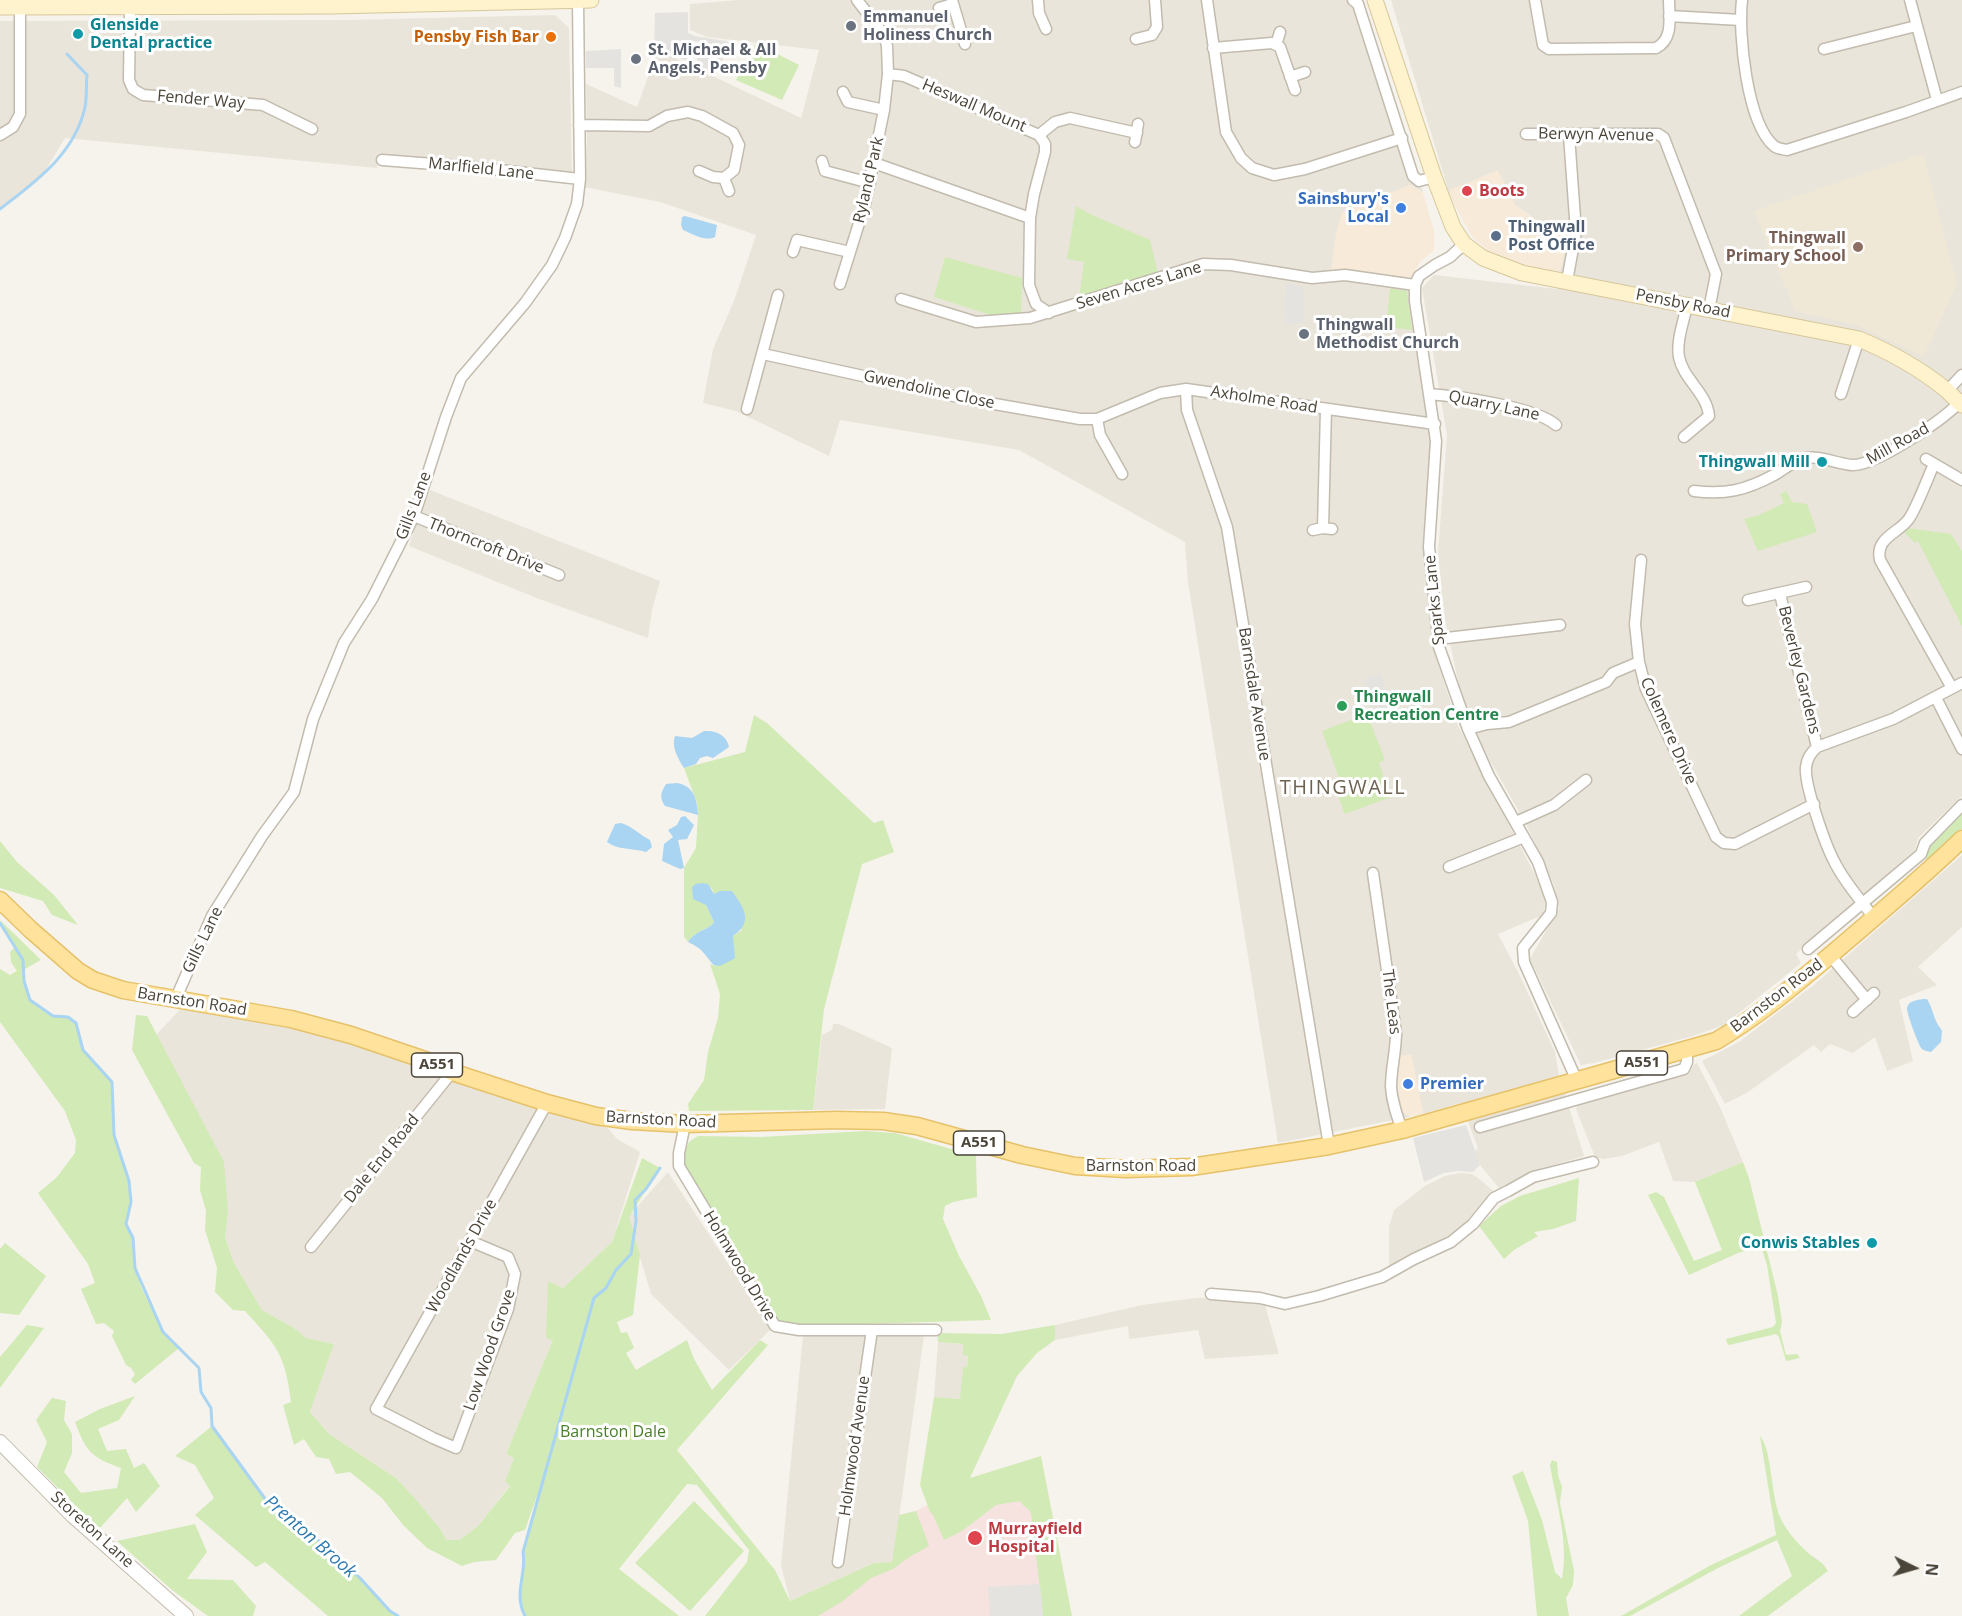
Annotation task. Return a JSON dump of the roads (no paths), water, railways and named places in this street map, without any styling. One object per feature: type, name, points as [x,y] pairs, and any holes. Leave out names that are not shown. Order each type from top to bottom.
[{"type":"main road","points":[[0,7],[36,4],[130,7],[179,3],[582,0]]},
{"type":"main road","name":"Pensby Road","points":[[1375,0],[1453,227],[1464,244],[1483,258],[1522,273],[1858,339],[1885,350],[1920,369],[1960,404]]},
{"type":"main road","name":"Barnston Road","points":[[0,900],[31,930],[86,975],[123,990],[291,1019],[351,1035],[425,1060],[452,1072],[546,1103],[596,1116],[686,1125],[837,1120],[883,1121],[917,1126],[1064,1164],[1126,1169],[1191,1167],[1329,1146],[1402,1130],[1716,1041],[1746,1023],[1830,955],[1962,839]]},
{"type":"street","name":"Gills Lane","points":[[176,998],[212,916],[262,836],[294,792],[313,719],[344,643],[372,599],[414,516],[461,378],[525,303],[552,266],[565,238],[577,204],[580,179],[582,0]]},
{"type":"street","points":[[857,0],[885,35],[888,74]]},
{"type":"street","points":[[1038,0],[1039,13],[1046,29]]},
{"type":"street","points":[[1136,39],[1152,35],[1157,27],[1155,0]]},
{"type":"street","points":[[1207,0],[1226,132],[1241,158],[1252,168],[1274,175],[1305,169],[1402,138]]},
{"type":"street","points":[[1353,0],[1358,4],[1413,176],[1419,182],[1434,177]]},
{"type":"street","points":[[1535,0],[1543,45],[1549,49],[1656,48],[1662,45],[1668,36],[1669,0]]},
{"type":"street","points":[[1742,0],[1740,20],[1748,87],[1756,115],[1768,139],[1777,148],[1787,150],[1962,92]]},
{"type":"street","points":[[1910,0],[1937,100]]},
{"type":"street","points":[[939,8],[953,2],[965,44]]},
{"type":"street","points":[[0,135],[13,127],[20,114],[20,7]]},
{"type":"street","name":"Fender Way","points":[[130,7],[129,80],[133,88],[143,95],[263,105],[312,129]]},
{"type":"street","points":[[1669,16],[1740,20]]},
{"type":"street","points":[[1824,49],[1916,26]]},
{"type":"street","points":[[1276,45],[1280,32]]},
{"type":"street","points":[[1213,48],[1272,44],[1280,46],[1295,90]]},
{"type":"street","points":[[1290,77],[1305,72]]},
{"type":"street","name":"Ryland Park","points":[[840,284],[870,183],[884,110],[888,74]]},
{"type":"street","name":"Heswall Mount","points":[[888,74],[904,76],[1039,135],[1055,122],[1070,118],[1136,133]]},
{"type":"street","points":[[844,100],[884,110]]},
{"type":"street","points":[[579,125],[649,126],[667,116],[688,112],[702,116],[733,133],[739,145],[734,170],[724,178],[712,177],[699,171]]},
{"type":"street","name":"Berwyn Avenue","points":[[1526,134],[1658,134],[1664,138],[1716,274],[1709,310]]},
{"type":"street","points":[[1039,135],[1045,144],[1045,152],[1030,218],[1029,285],[1036,304],[1049,313]]},
{"type":"street","points":[[1567,281],[1576,232],[1569,135]]},
{"type":"street","name":"Marlfield Lane","points":[[382,160],[580,179]]},
{"type":"street","points":[[874,163],[1030,218]]},
{"type":"street","points":[[822,170],[870,183]]},
{"type":"street","points":[[724,178],[729,191]]},
{"type":"street","points":[[793,252],[797,240],[850,252]]},
{"type":"street","points":[[1415,285],[1419,276],[1449,257],[1464,244]]},
{"type":"street","name":"Seven Acres Lane","points":[[901,299],[976,322],[1030,318],[1203,264],[1231,265],[1312,278],[1345,275],[1415,285]]},
{"type":"street","name":"Sparks Lane","points":[[1415,285],[1415,301],[1435,424],[1436,441],[1429,548],[1438,639],[1446,672],[1468,729],[1490,776],[1538,862],[1552,902],[1551,913],[1523,948],[1524,962],[1577,1081]]},
{"type":"street","points":[[747,409],[778,295]]},
{"type":"street","points":[[1684,437],[1714,418],[1679,359],[1678,348],[1687,305]]},
{"type":"street","points":[[1842,394],[1858,339]]},
{"type":"street","name":"Gwendoline Close","points":[[763,354],[972,400],[1080,419],[1097,419]]},
{"type":"street","points":[[1947,391],[1962,375]]},
{"type":"street","name":"Axholme Road","points":[[1097,419],[1160,393],[1186,389],[1435,424]]},
{"type":"street","name":"Barnsdale Avenue","points":[[1186,389],[1187,410],[1227,527],[1329,1146]]},
{"type":"street","name":"Quarry Lane","points":[[1429,394],[1462,396],[1548,417],[1556,425]]},
{"type":"street","name":"Mill Road","points":[[1694,491],[1711,493],[1740,490],[1805,458],[1852,465],[1861,464],[1908,446],[1960,404]]},
{"type":"street","points":[[1323,529],[1326,409]]},
{"type":"street","points":[[1097,419],[1100,435],[1122,474]]},
{"type":"street","points":[[1874,918],[1844,880],[1832,859],[1814,804],[1806,768],[1809,756],[1817,747],[1893,719],[1957,686],[1880,560],[1879,552],[1882,542],[1909,519],[1930,461],[1962,480]]},
{"type":"street","name":"Thorncroft Drive","points":[[414,516],[559,575]]},
{"type":"street","points":[[1639,662],[1635,624],[1641,560]]},
{"type":"street","name":"Beverley Gardens","points":[[1748,600],[1806,587]]},
{"type":"street","name":"Beverley Gardens","points":[[1780,594],[1817,747]]},
{"type":"street","points":[[1438,639],[1560,625]]},
{"type":"street","name":"Colemere Drive","points":[[1468,729],[1509,722],[1606,682],[1613,673],[1639,662],[1646,689],[1716,837],[1724,843],[1735,844],[1814,804]]},
{"type":"street","points":[[1936,698],[1962,749]]},
{"type":"street","points":[[1516,822],[1554,805],[1586,780]]},
{"type":"street","points":[[1808,950],[1921,854],[1925,843],[1962,805]]},
{"type":"street","points":[[1449,867],[1524,837]]},
{"type":"street","name":"The Leas","points":[[1373,873],[1396,1033],[1392,1098],[1402,1130]]},
{"type":"street","points":[[1830,955],[1870,996],[1853,1012]]},
{"type":"street","points":[[1480,1127],[1684,1069],[1687,1062],[1687,1050]]},
{"type":"street","name":"Dale End Road","points":[[311,1247],[452,1072]]},
{"type":"street","name":"Woodlands Drive","points":[[456,1448],[376,1409],[546,1103]]},
{"type":"street","name":"Holmwood Drive","points":[[686,1125],[679,1153],[679,1166],[775,1326],[799,1330],[936,1329]]},
{"type":"street","points":[[1211,1294],[1260,1298],[1285,1304],[1382,1277],[1451,1242],[1473,1224],[1494,1198],[1533,1177],[1593,1162]]},
{"type":"street","name":"Low Wood Grove","points":[[456,1448],[508,1309],[515,1274],[508,1257],[470,1241]]},
{"type":"street","name":"Holmwood Avenue","points":[[838,1562],[872,1330]]},
{"type":"street","name":"Storeton Lane","points":[[0,1442],[72,1515],[186,1616]]},
{"type":"water","points":[[682,217],[717,225],[715,237],[703,238],[683,230]]},
{"type":"water","points":[[704,731],[720,734],[726,739],[729,747],[713,758],[707,756],[700,758],[696,764],[684,768],[677,757],[675,736],[692,738]]},
{"type":"water","points":[[677,783],[687,787],[694,794],[698,815],[665,806],[663,803],[661,798],[666,784]]},
{"type":"water","points":[[685,816],[694,825],[687,839],[678,840],[684,868],[680,869],[662,861],[664,844],[673,837],[668,830],[677,825],[681,817]]},
{"type":"water","points":[[621,823],[650,840],[652,847],[646,852],[611,845],[607,842],[615,824]]},
{"type":"water","points":[[702,883],[708,884],[714,894],[720,891],[732,891],[745,915],[743,925],[733,936],[735,958],[718,966],[712,963],[700,949],[688,942],[714,922],[706,905],[693,899],[692,887]]},
{"type":"water","points":[[1927,999],[1942,1031],[1941,1042],[1931,1052],[1920,1047],[1907,1011],[1911,1002]]},
{"type":"waterway","name":"Prenton Brook","points":[[0,209],[52,166],[63,153],[80,124],[86,103],[87,75],[67,54]]},
{"type":"waterway","name":"Prenton Brook","points":[[0,923],[23,960],[24,981],[30,1000],[53,1016],[68,1017],[76,1023],[83,1050],[112,1082],[114,1135],[129,1181],[131,1202],[126,1224],[133,1238],[135,1268],[163,1332],[199,1368],[201,1392],[211,1408],[212,1426],[266,1500],[313,1536],[360,1578],[390,1611],[398,1616]]},
{"type":"waterway","points":[[525,1616],[520,1599],[523,1552],[594,1298],[606,1288],[616,1270],[631,1254],[636,1221],[635,1200],[646,1189],[660,1168]]},
{"type":"place","name":"Emmanuel Holiness Church","points":[[851,26]]},
{"type":"place","name":"Glenside Dental practice","points":[[78,34]]},
{"type":"place","name":"Pensby Fish Bar","points":[[551,37]]},
{"type":"place","name":"St. Michael & All Angels, Pensby","points":[[636,59]]},
{"type":"place","name":"Boots","points":[[1467,191]]},
{"type":"place","name":"Sainsbury's Local","points":[[1401,208]]},
{"type":"place","name":"Thingwall Post Office","points":[[1496,236]]},
{"type":"place","name":"Thingwall Primary School","points":[[1858,247]]},
{"type":"place","name":"Thingwall Methodist Church","points":[[1304,334]]},
{"type":"place","name":"Thingwall Mill","points":[[1822,462]]},
{"type":"place","name":"Thingwall Recreation Centre","points":[[1342,706]]},
{"type":"place","name":"Premier","points":[[1408,1084]]},
{"type":"place","name":"Conwis Stables","points":[[1872,1243]]},
{"type":"place","name":"Murrayfield Hospital","points":[[975,1538]]},
{"type":"district","name":"THINGWALL","points":[[1343,788]]},
{"type":"park label","name":"Barnston Dale","points":[[613,1432]]}]
